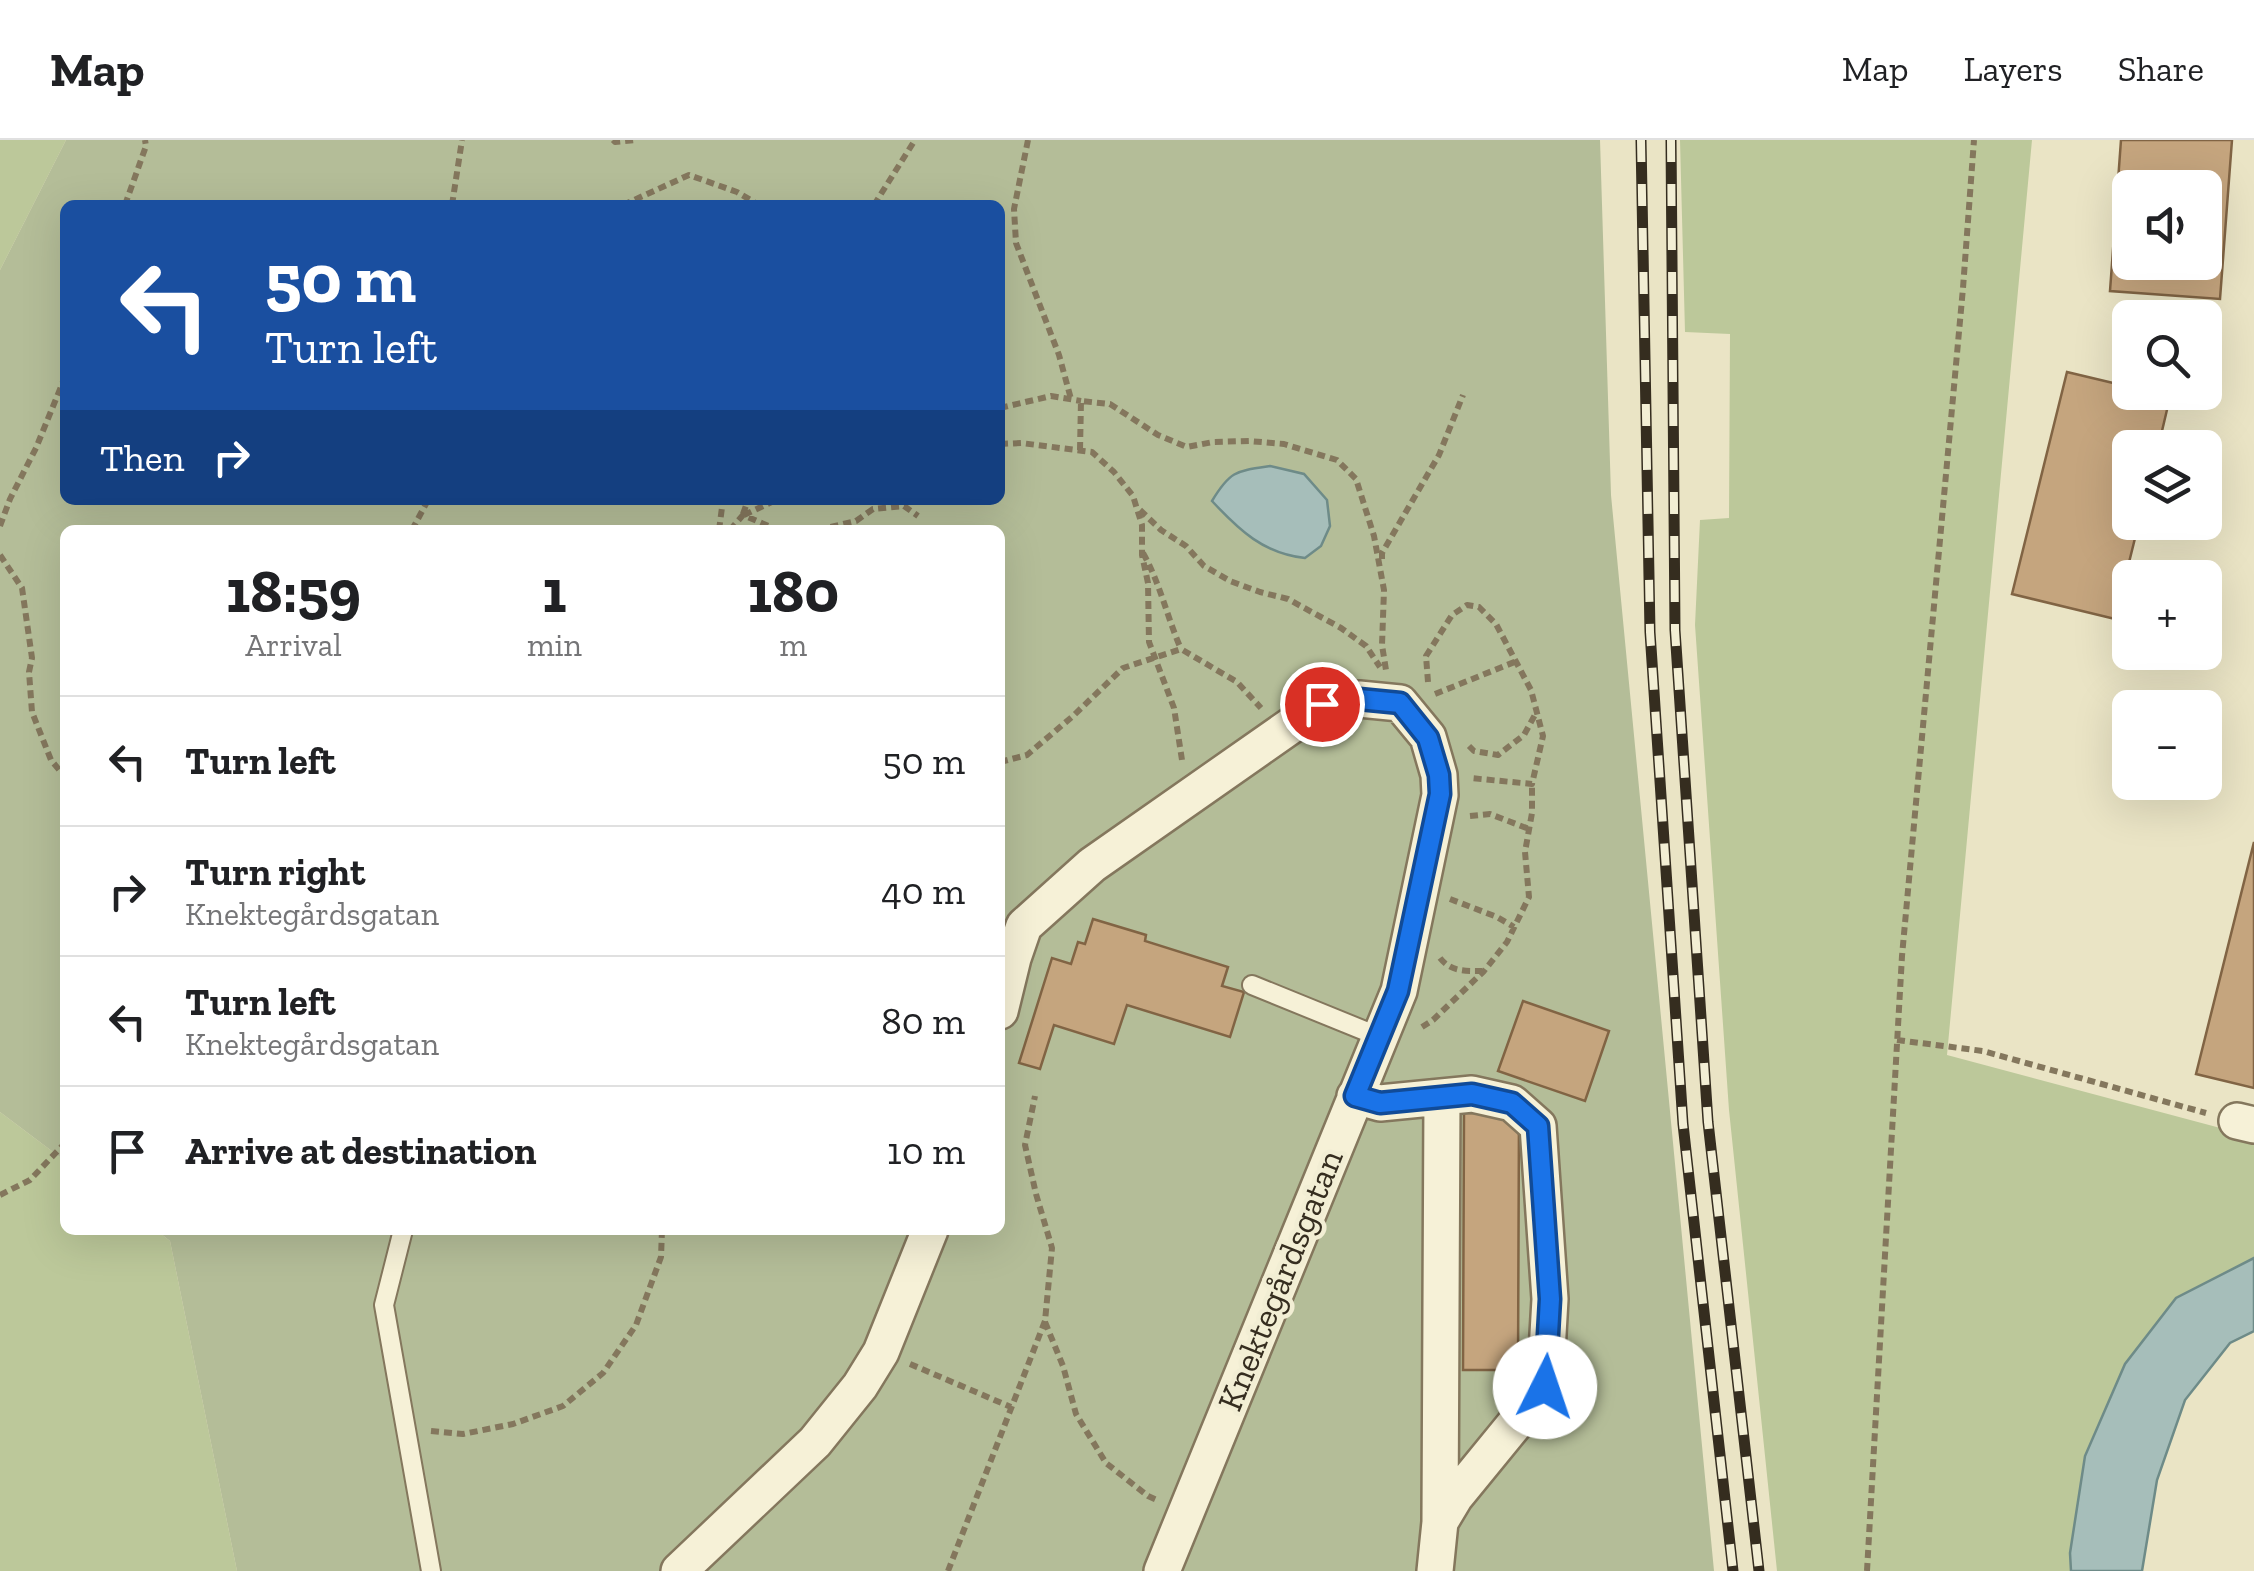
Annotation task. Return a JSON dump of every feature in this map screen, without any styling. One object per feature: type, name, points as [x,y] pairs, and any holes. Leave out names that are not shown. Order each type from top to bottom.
[{"type":"street","name":"Knektegårdsgatan","points":[[1005,991],[1024,926],[1092,866],[1322,704],[1359,699],[1400,703],[1428,738],[1439,775],[1440,794],[1398,991],[1162,1571]]},
{"type":"street","points":[[1355,1096],[1380,1103],[1472,1094],[1512,1103],[1538,1126],[1550,1299],[1545,1387],[1440,1522]]},
{"type":"street","points":[[1435,1571],[1440,1522],[1442,1098]]},
{"type":"street","points":[[679,1571],[816,1442],[860,1386],[881,1352],[928,1235]]},
{"type":"lane","points":[[1252,985],[1375,1048]]},
{"type":"lane","points":[[402,1235],[384,1305],[431,1571]]},
{"type":"path","points":[[127,200],[145,140]]},
{"type":"path","points":[[453,200],[462,140]]},
{"type":"path","points":[[612,140],[635,140]]},
{"type":"path","points":[[877,200],[915,140]]},
{"type":"path","points":[[1028,140],[1014,208],[1016,243],[1060,355],[1071,399]]},
{"type":"path","points":[[1867,1571],[1902,956],[1964,288],[1974,140]]},
{"type":"path","points":[[634,200],[688,175],[751,200]]},
{"type":"path","points":[[0,526],[60,389]]},
{"type":"path","points":[[1137,507],[1160,530],[1186,546],[1204,566],[1230,582],[1288,598],[1342,628],[1366,646],[1387,676],[1382,644],[1382,553],[1439,455],[1462,395]]},
{"type":"path","points":[[1005,407],[1051,396],[1110,404],[1158,435],[1187,447],[1249,440],[1284,444],[1337,460],[1356,478],[1374,536],[1384,590]]},
{"type":"path","points":[[1080,450],[1081,401]]},
{"type":"path","points":[[1005,444],[1092,452],[1134,496],[1142,525],[1148,583],[1149,642],[1174,708],[1187,799]]},
{"type":"path","points":[[743,516],[744,505]]},
{"type":"path","points":[[735,525],[743,516],[766,505]]},
{"type":"path","points":[[839,525],[856,521],[873,510],[904,506],[918,516]]},
{"type":"path","points":[[743,516],[766,525]]},
{"type":"path","points":[[1142,550],[1181,649],[1237,682],[1278,735]]},
{"type":"path","points":[[0,555],[22,588],[32,658],[32,712],[50,760],[60,771]]},
{"type":"path","points":[[1375,1048],[1434,1020],[1484,972],[1507,942],[1529,897],[1525,852],[1532,784],[1543,736],[1531,690],[1517,661],[1496,624],[1479,608],[1466,605],[1452,615],[1426,656],[1427,677],[1436,706]]},
{"type":"path","points":[[1005,761],[1027,755],[1123,668],[1181,649]]},
{"type":"path","points":[[1432,695],[1517,661]]},
{"type":"path","points":[[1464,742],[1474,751],[1498,755],[1524,735],[1536,711]]},
{"type":"path","points":[[1439,775],[1532,784]]},
{"type":"path","points":[[1458,823],[1472,815],[1490,814],[1530,829]]},
{"type":"path","points":[[1440,896],[1514,926]]},
{"type":"path","points":[[1896,1040],[1984,1051],[2246,1123]]},
{"type":"path","points":[[948,1571],[1045,1321],[1052,1248],[1026,1145],[1036,1096]]},
{"type":"path","points":[[0,1195],[30,1180],[60,1147]]},
{"type":"path","points":[[405,1429],[463,1434],[513,1424],[563,1406],[603,1374],[636,1325],[661,1256],[662,1235]]},
{"type":"path","points":[[1045,1321],[1076,1414],[1106,1463],[1148,1496],[1186,1512]]},
{"type":"path","points":[[881,1352],[1011,1407]]},
{"type":"green space","points":[[0,140],[66,140],[0,270]]},
{"type":"green space","points":[[66,140],[1600,140],[1611,495],[1714,1571],[237,1571],[170,1241],[162,1235],[1005,1235],[1005,525],[60,525],[60,1157],[0,1112],[0,270]]},
{"type":"green space","points":[[1680,140],[2032,140],[1947,1055],[2254,1137],[2254,1258],[2249,1260],[2070,1553],[2071,1571],[1777,1571],[1729,1110],[1695,625],[1700,520],[1729,518],[1730,334],[1685,332]]},
{"type":"green space","points":[[0,1112],[60,1157],[60,1235],[162,1235],[170,1241],[237,1571],[0,1571]]},
{"type":"water","points":[[1270,466],[1304,474],[1327,500],[1330,526],[1321,546],[1305,558],[1290,556],[1253,539],[1212,501],[1235,474]]},
{"type":"water","points":[[2254,1258],[2254,1331],[2230,1343],[2185,1400],[2157,1480],[2142,1571],[2071,1571],[2070,1553],[2085,1456],[2125,1364],[2176,1298]]},
{"type":"building","points":[[2121,140],[2232,140],[2222,272],[2222,170],[2119,170]]},
{"type":"building","points":[[2112,264],[2112,280],[2221,280],[2220,299],[2110,291]]},
{"type":"building","points":[[2067,372],[2112,383],[2112,410],[2167,410],[2162,430],[2112,430],[2112,540],[2135,540],[2130,560],[2112,560],[2112,618],[2012,594]]},
{"type":"building","points":[[2254,842],[2254,1088],[2196,1074]]},
{"type":"building","points":[[1093,919],[1146,935],[1145,941],[1228,967],[1222,986],[1244,992],[1230,1037],[1127,1005],[1114,1044],[1054,1025],[1040,1069],[1019,1063],[1052,958],[1071,964],[1078,942],[1085,944]]},
{"type":"building","points":[[1523,1001],[1609,1031],[1585,1101],[1498,1071]]},
{"type":"building","points":[[1464,1113],[1519,1113],[1518,1370],[1463,1370]]},
{"type":"railway","points":[[1641,140],[1650,632],[1683,1124],[1733,1571]]},
{"type":"railway","points":[[1671,140],[1675,630],[1708,1122],[1759,1571]]},
{"type":"route","points":[[1322,704],[1359,699],[1400,703],[1428,738],[1439,775],[1440,794],[1398,991],[1355,1096],[1380,1103],[1472,1094],[1512,1103],[1538,1126],[1550,1299],[1545,1387]]}]
